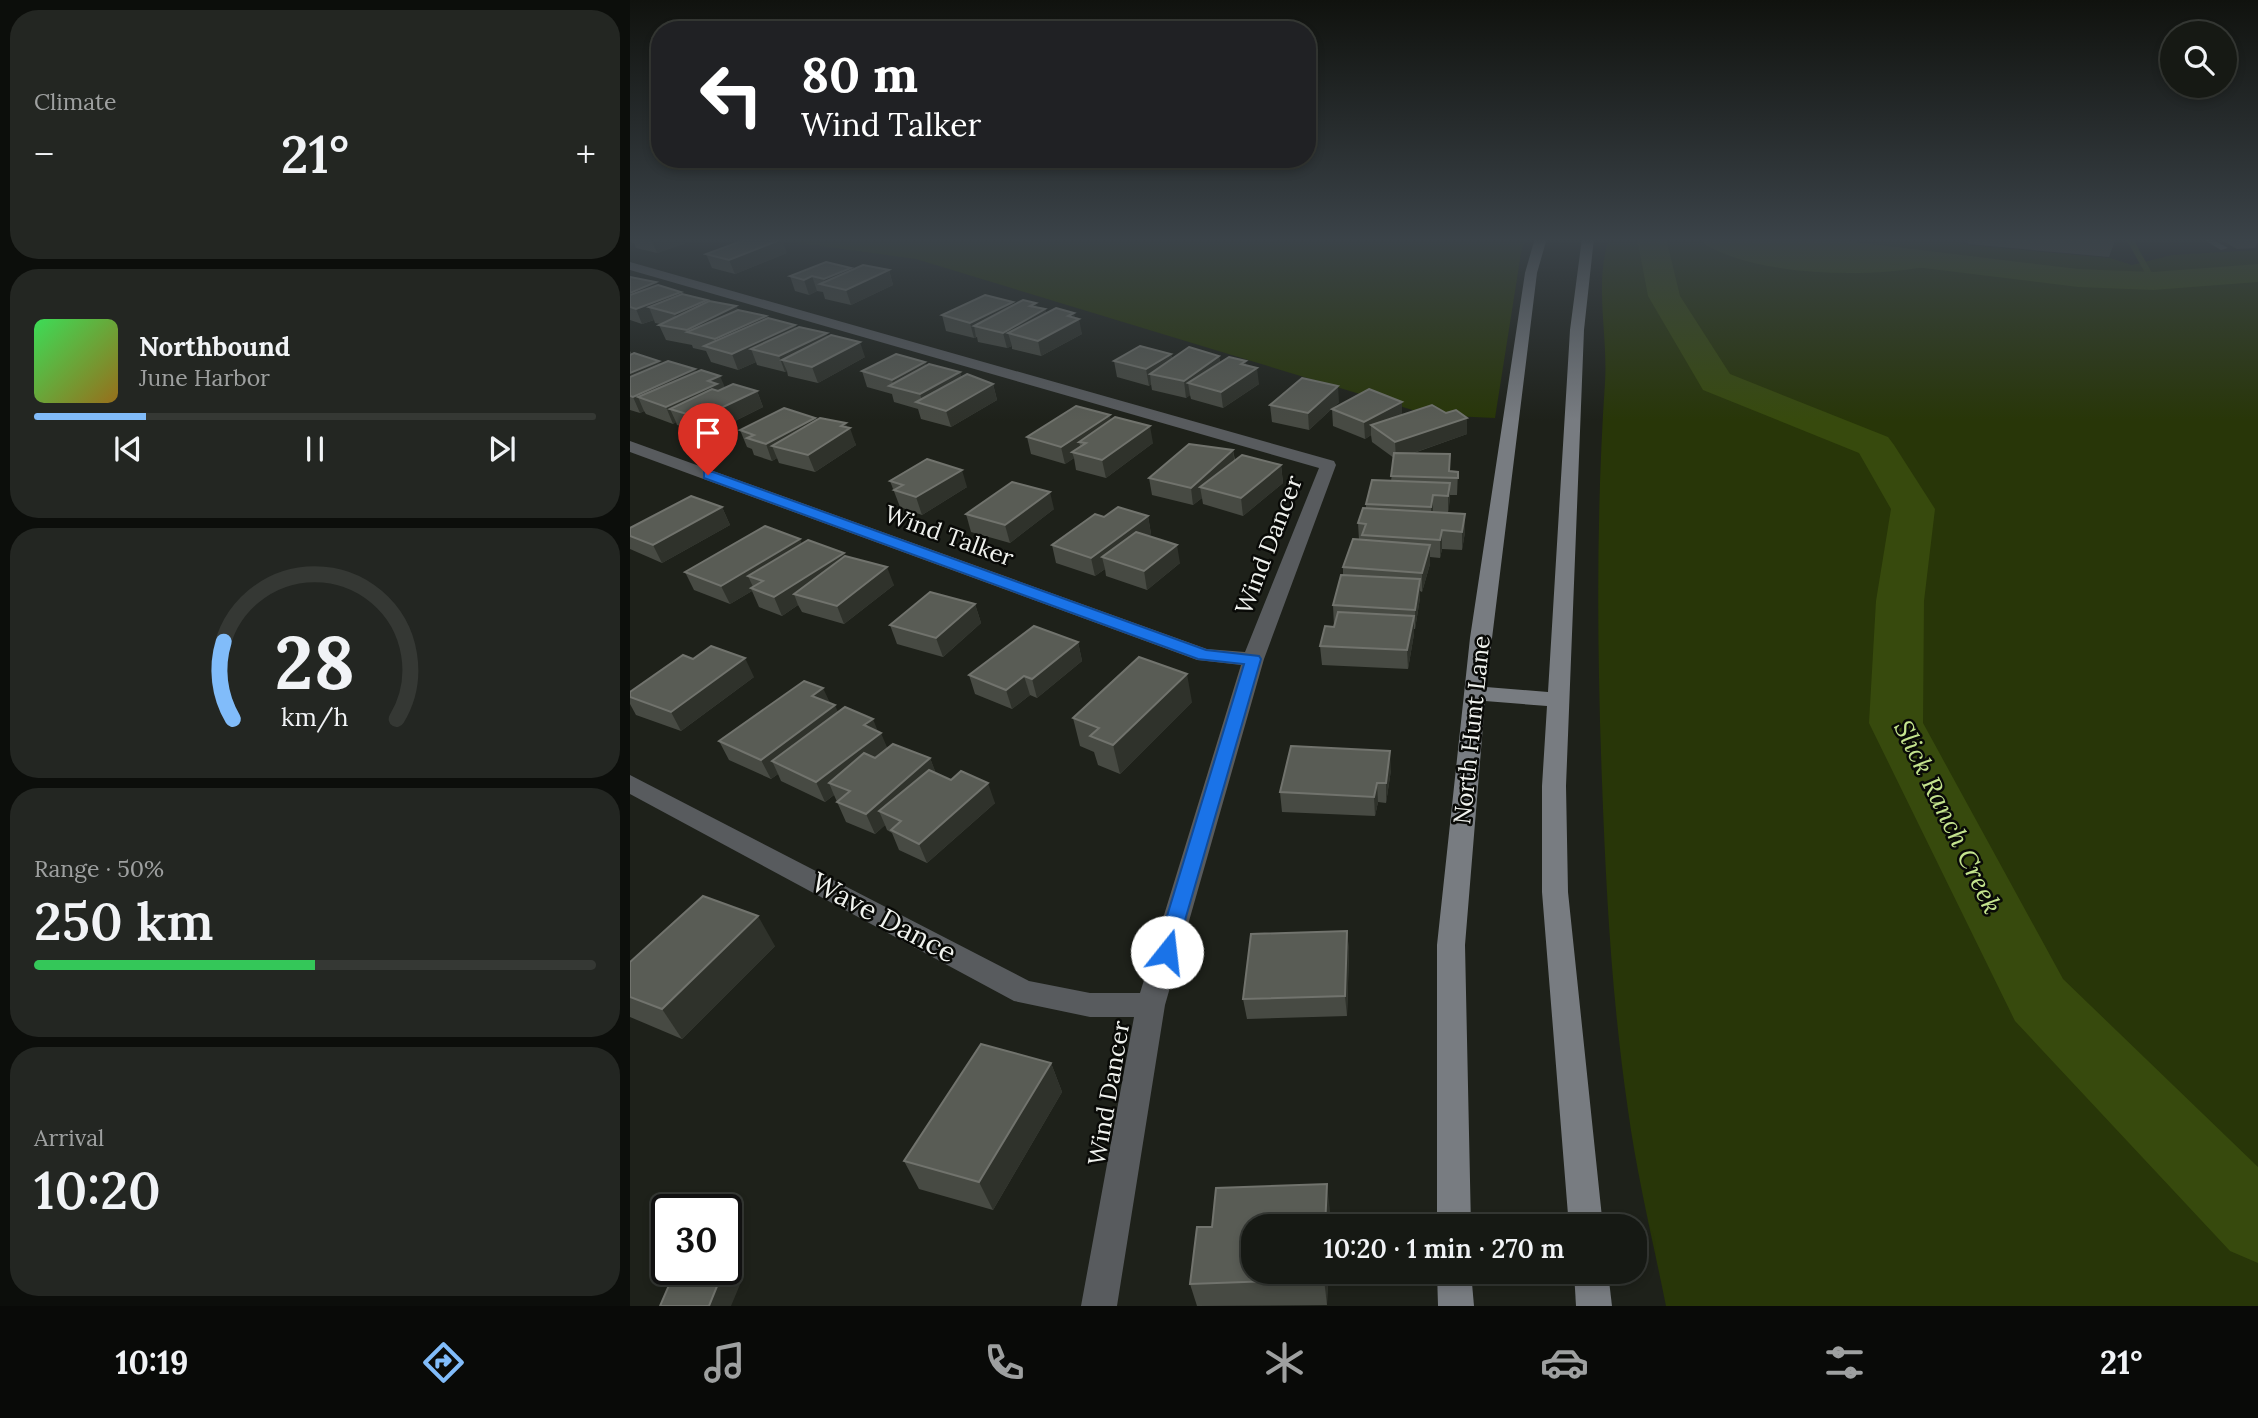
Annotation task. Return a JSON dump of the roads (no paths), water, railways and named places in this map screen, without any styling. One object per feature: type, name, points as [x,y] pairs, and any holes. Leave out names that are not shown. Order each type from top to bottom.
[{"type":"main road","name":"North Hunt Lane","points":[[1454,1214],[1451,945],[1475,693],[1527,299]]},
{"type":"main road","points":[[1581,299],[1558,700],[1555,892],[1585,1214]]},
{"type":"main road","points":[[1475,693],[1558,700]]},
{"type":"main road","points":[[1455,1284],[1456,1306]]},
{"type":"main road","points":[[1592,1284],[1594,1306]]},
{"type":"street","name":"Wind Dancer","points":[[746,299],[1328,465],[1253,659],[1151,1005],[1099,1306]]},
{"type":"street","name":"Wind Talker","points":[[630,446],[1204,655],[1253,659]]},
{"type":"street","name":"Wave Dance","points":[[630,783],[1024,992],[1090,1005],[1151,1005]]},
{"type":"waterway","name":"Slick Ranch Creek","points":[[1666,299],[1716,382],[1874,445],[1913,509],[1900,601],[1896,723],[2039,1000],[2258,1223]]}]
